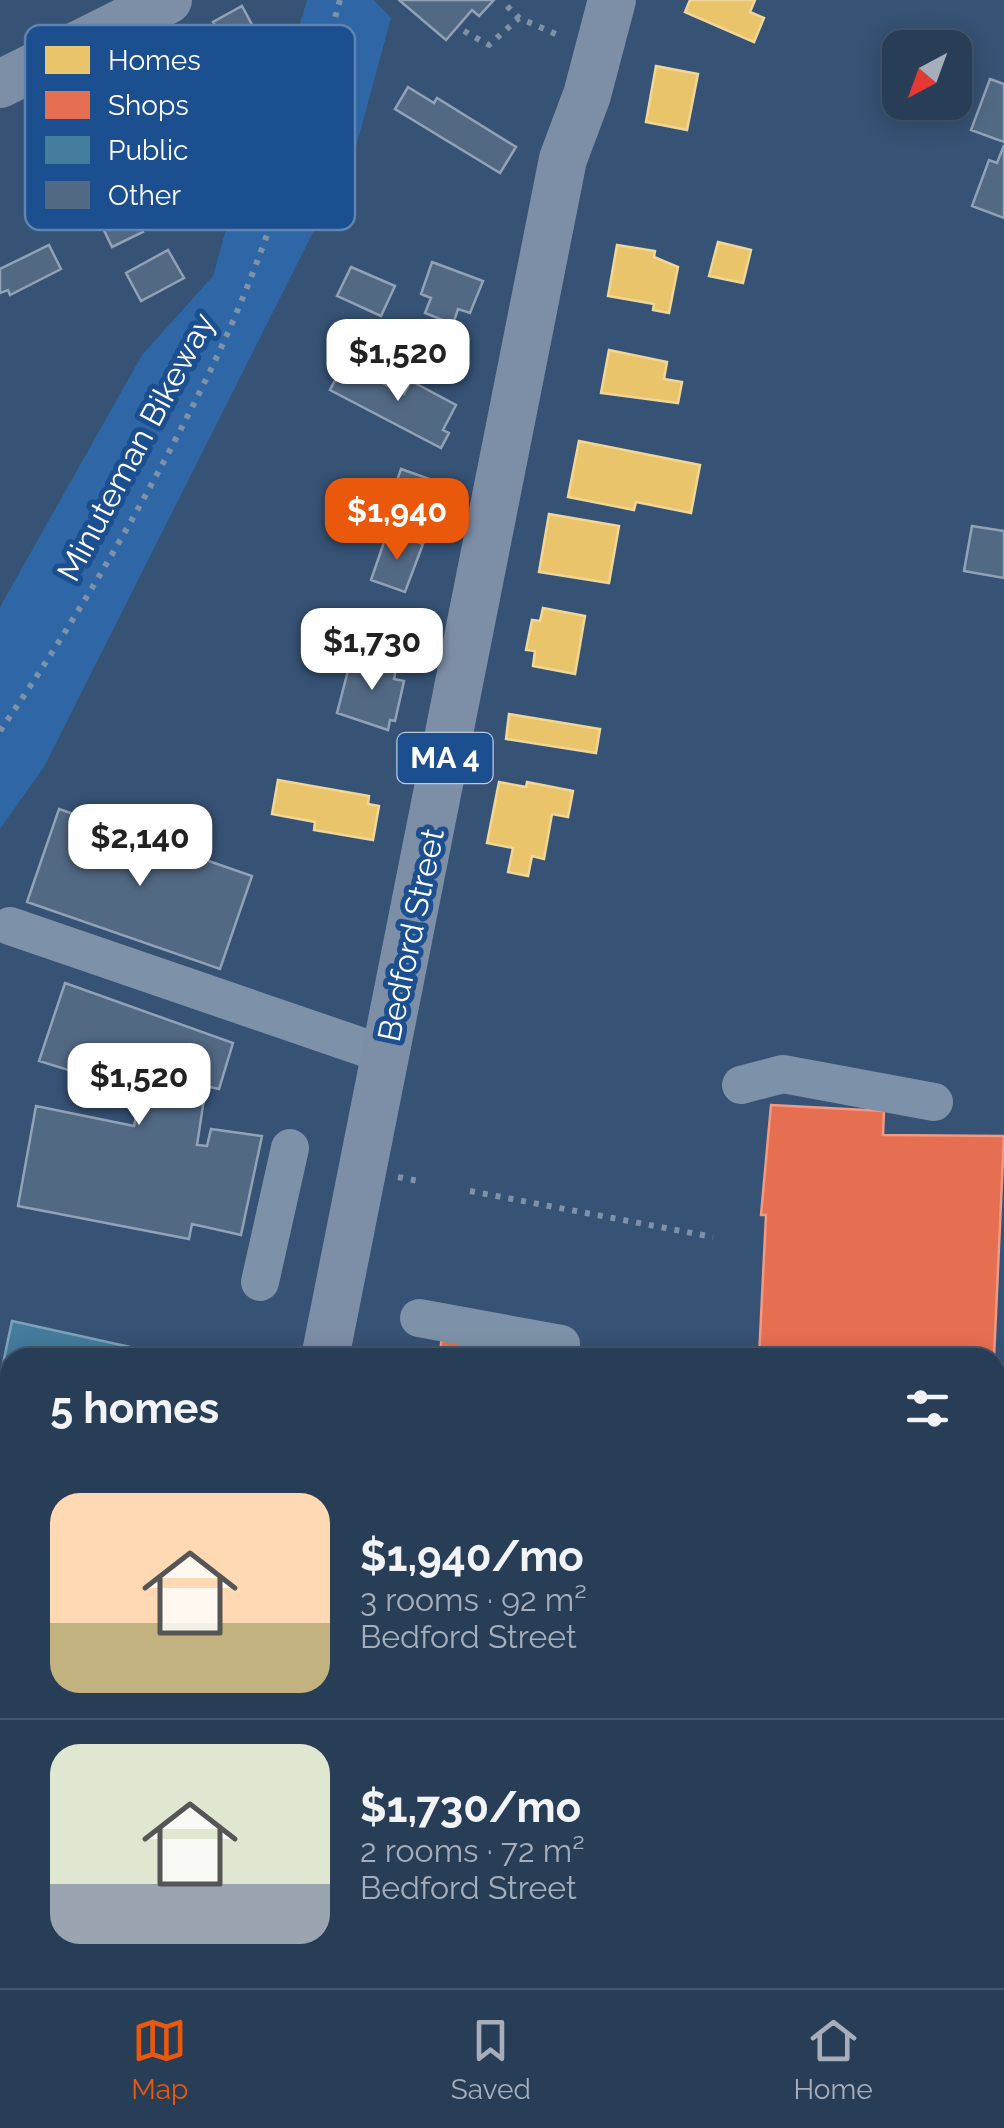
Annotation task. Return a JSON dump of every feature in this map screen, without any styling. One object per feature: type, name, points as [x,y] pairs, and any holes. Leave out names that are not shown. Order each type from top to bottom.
[{"type":"main road","points":[[118,25],[168,0]]},
{"type":"main road","name":"Bedford Street","points":[[327,1348],[563,158],[587,95],[612,0]]},
{"type":"main road","name":"Bedford Street","points":[[563,158],[562,86],[571,18]]},
{"type":"main road","points":[[0,84],[25,72]]},
{"type":"street","points":[[10,926],[386,1056]]},
{"type":"street","points":[[742,1085],[784,1074],[934,1102]]},
{"type":"street","points":[[260,1282],[290,1148]]},
{"type":"street","points":[[418,1318],[561,1344],[561,1348]]},
{"type":"path","name":"Minuteman Bikeway","points":[[332,25],[340,0]]},
{"type":"path","points":[[508,6],[519,18]]},
{"type":"path","points":[[464,31],[489,45],[519,18],[571,18]]},
{"type":"path","name":"Minuteman Bikeway","points":[[0,732],[86,597],[214,363],[266,230]]},
{"type":"path","points":[[392,1175],[424,1182]]},
{"type":"path","points":[[470,1191],[713,1237]]},
{"type":"shaded area","points":[[307,0],[374,0],[391,18],[355,149],[355,25],[299,25]]},
{"type":"shaded area","points":[[226,230],[314,230],[44,767],[0,829],[0,607],[142,355],[213,276]]},
{"type":"building: Homes","points":[[690,0],[755,0],[750,12],[764,18],[754,42],[685,12]]},
{"type":"building: Homes","points":[[656,66],[698,74],[687,130],[646,122]]},
{"type":"building: Homes","points":[[718,242],[751,250],[743,283],[709,276]]},
{"type":"building: Homes","points":[[617,245],[655,251],[654,257],[678,267],[669,313],[653,310],[654,304],[608,296]]},
{"type":"building: Homes","points":[[609,350],[667,362],[664,379],[682,382],[678,403],[601,393]]},
{"type":"building: Homes","points":[[579,441],[700,465],[691,513],[636,502],[634,510],[568,497]]},
{"type":"building: Homes","points":[[549,514],[619,526],[609,583],[539,572]]},
{"type":"building: Homes","points":[[543,608],[585,616],[575,674],[533,666],[535,651],[526,650],[532,620],[540,621]]},
{"type":"building: Homes","points":[[509,714],[600,729],[596,753],[506,739]]},
{"type":"building: Homes","points":[[278,780],[369,796],[368,804],[379,806],[373,840],[314,830],[315,822],[272,814]]},
{"type":"building: Homes","points":[[499,782],[526,787],[527,782],[573,791],[568,817],[552,814],[544,859],[532,856],[528,876],[508,872],[513,848],[487,843]]},
{"type":"building: Shops","points":[[771,1105],[884,1111],[883,1135],[1004,1136],[994,1348],[759,1348],[766,1215],[761,1215]]},
{"type":"building: Shops","points":[[442,1337],[494,1348],[440,1348]]},
{"type":"building: Public","points":[[12,1321],[135,1348],[6,1348]]},
{"type":"building: Other","points":[[399,0],[494,0],[479,16],[472,10],[446,40]]},
{"type":"building: Other","points":[[242,6],[252,25],[215,25],[213,22]]},
{"type":"building: Other","points":[[990,79],[1004,84],[1004,142],[971,130]]},
{"type":"building: Other","points":[[408,87],[434,103],[437,98],[516,147],[500,173],[395,109]]},
{"type":"building: Other","points":[[1004,145],[1004,218],[972,206],[989,160],[997,163]]},
{"type":"building: Other","points":[[104,230],[142,230],[143,232],[112,247]]},
{"type":"building: Other","points":[[49,245],[61,269],[10,295],[8,290],[0,293],[0,269]]},
{"type":"building: Other","points":[[168,250],[184,278],[141,301],[126,273]]},
{"type":"building: Other","points":[[432,262],[483,281],[470,313],[458,309],[453,324],[425,313],[431,298],[421,294]]},
{"type":"building: Other","points":[[351,267],[395,286],[381,316],[337,296]]},
{"type":"building: Other","points":[[344,363],[404,394],[411,381],[456,405],[443,430],[449,433],[441,448],[330,390]]},
{"type":"building: Other","points":[[401,469],[435,481],[421,521],[387,509]]},
{"type":"building: Other","points":[[972,526],[1004,531],[1004,578],[964,571]]},
{"type":"building: Other","points":[[402,536],[423,544],[405,592],[371,580],[385,539],[399,544]]},
{"type":"building: Other","points":[[375,655],[398,660],[394,679],[404,681],[395,721],[390,720],[388,730],[337,713],[350,663],[372,668]]},
{"type":"building: Other","points":[[59,809],[252,876],[220,969],[27,902]]},
{"type":"building: Other","points":[[65,983],[233,1043],[219,1089],[206,1086],[197,1145],[207,1146],[211,1129],[262,1136],[241,1235],[192,1224],[189,1239],[18,1206],[36,1106],[134,1126],[142,1090],[136,1086],[144,1064],[103,1050],[94,1078],[39,1061]]}]
